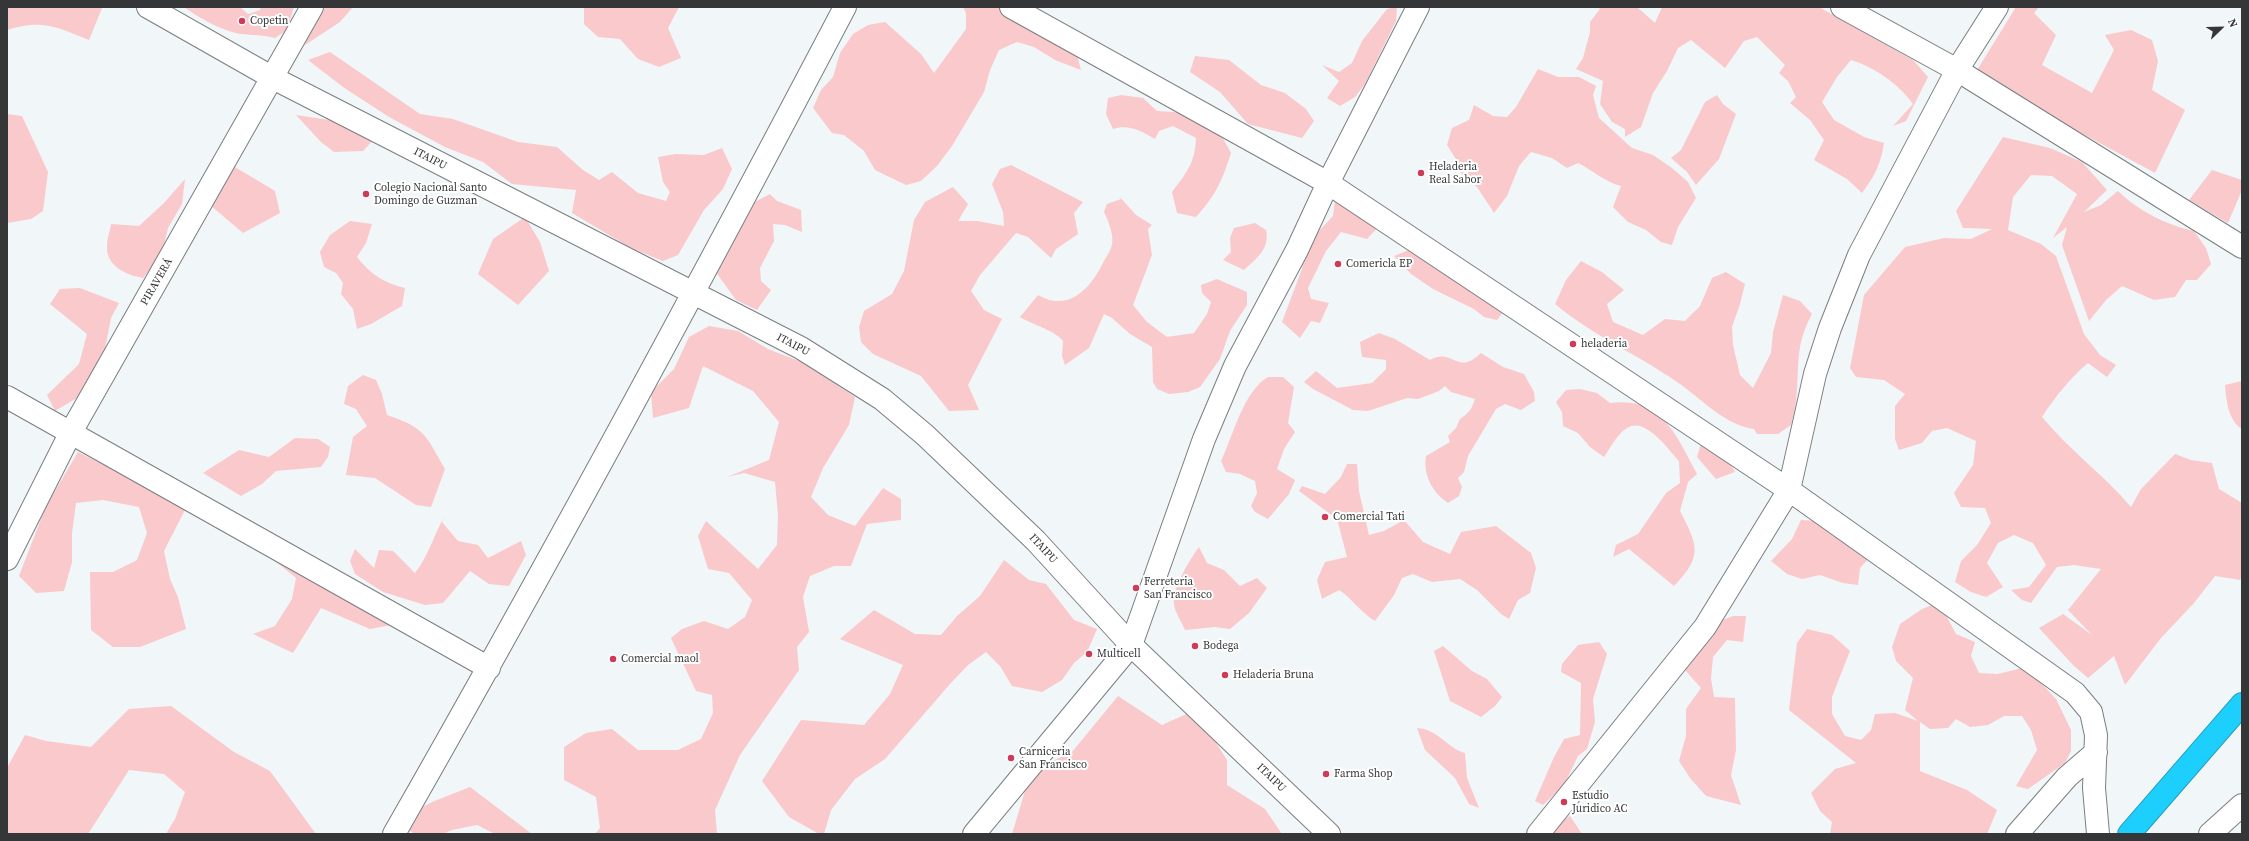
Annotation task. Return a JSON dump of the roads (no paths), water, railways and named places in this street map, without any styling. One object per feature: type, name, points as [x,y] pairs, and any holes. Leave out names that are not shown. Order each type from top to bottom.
[{"type":"highway","points":[[2129,834],[2242,704]]},
{"type":"street","name":"ITAIPU","points":[[148,7],[273,78],[801,348],[882,399],[925,435],[1036,541],[1131,645],[1329,834]]},
{"type":"street","name":"PIRAVERÁ","points":[[7,559],[71,432],[312,7]]},
{"type":"street","points":[[394,834],[489,668],[694,294],[845,7]]},
{"type":"street","points":[[1011,7],[1328,183],[1789,490],[2075,693],[2091,712],[2096,735],[2094,788],[2098,834]]},
{"type":"street","points":[[974,834],[1131,645],[1207,432],[1235,366],[1297,250],[1328,183],[1418,7]]},
{"type":"street","points":[[1842,7],[1957,70],[2242,247]]},
{"type":"street","points":[[1538,834],[1706,627],[1789,490],[1815,374],[1830,328],[1858,255],[1957,70],[1997,7]]},
{"type":"street","points":[[7,398],[71,432],[489,668]]},
{"type":"street","points":[[2017,834],[2066,777],[2096,752]]},
{"type":"street","points":[[2210,834],[2242,806]]},
{"type":"place","name":"Copetin","points":[[242,21]]},
{"type":"place","name":"Heladeria Real Sabor","points":[[1421,173]]},
{"type":"place","name":"Colegio Nacional Santo Domingo de Guzman","points":[[366,194]]},
{"type":"place","name":"Comericla EP","points":[[1338,264]]},
{"type":"place","name":"heladeria","points":[[1573,344]]},
{"type":"place","name":"Comercial Tati","points":[[1325,517]]},
{"type":"place","name":"Ferreteria San Francisco","points":[[1136,588]]},
{"type":"place","name":"Bodega","points":[[1195,646]]},
{"type":"place","name":"Multicell","points":[[1089,654]]},
{"type":"place","name":"Comercial maol","points":[[613,659]]},
{"type":"place","name":"Heladeria Bruna","points":[[1225,675]]},
{"type":"place","name":"Carniceria San Francisco","points":[[1011,758]]},
{"type":"place","name":"Farma Shop","points":[[1326,774]]},
{"type":"place","name":"Estudio Juridico AC","points":[[1564,802]]}]
